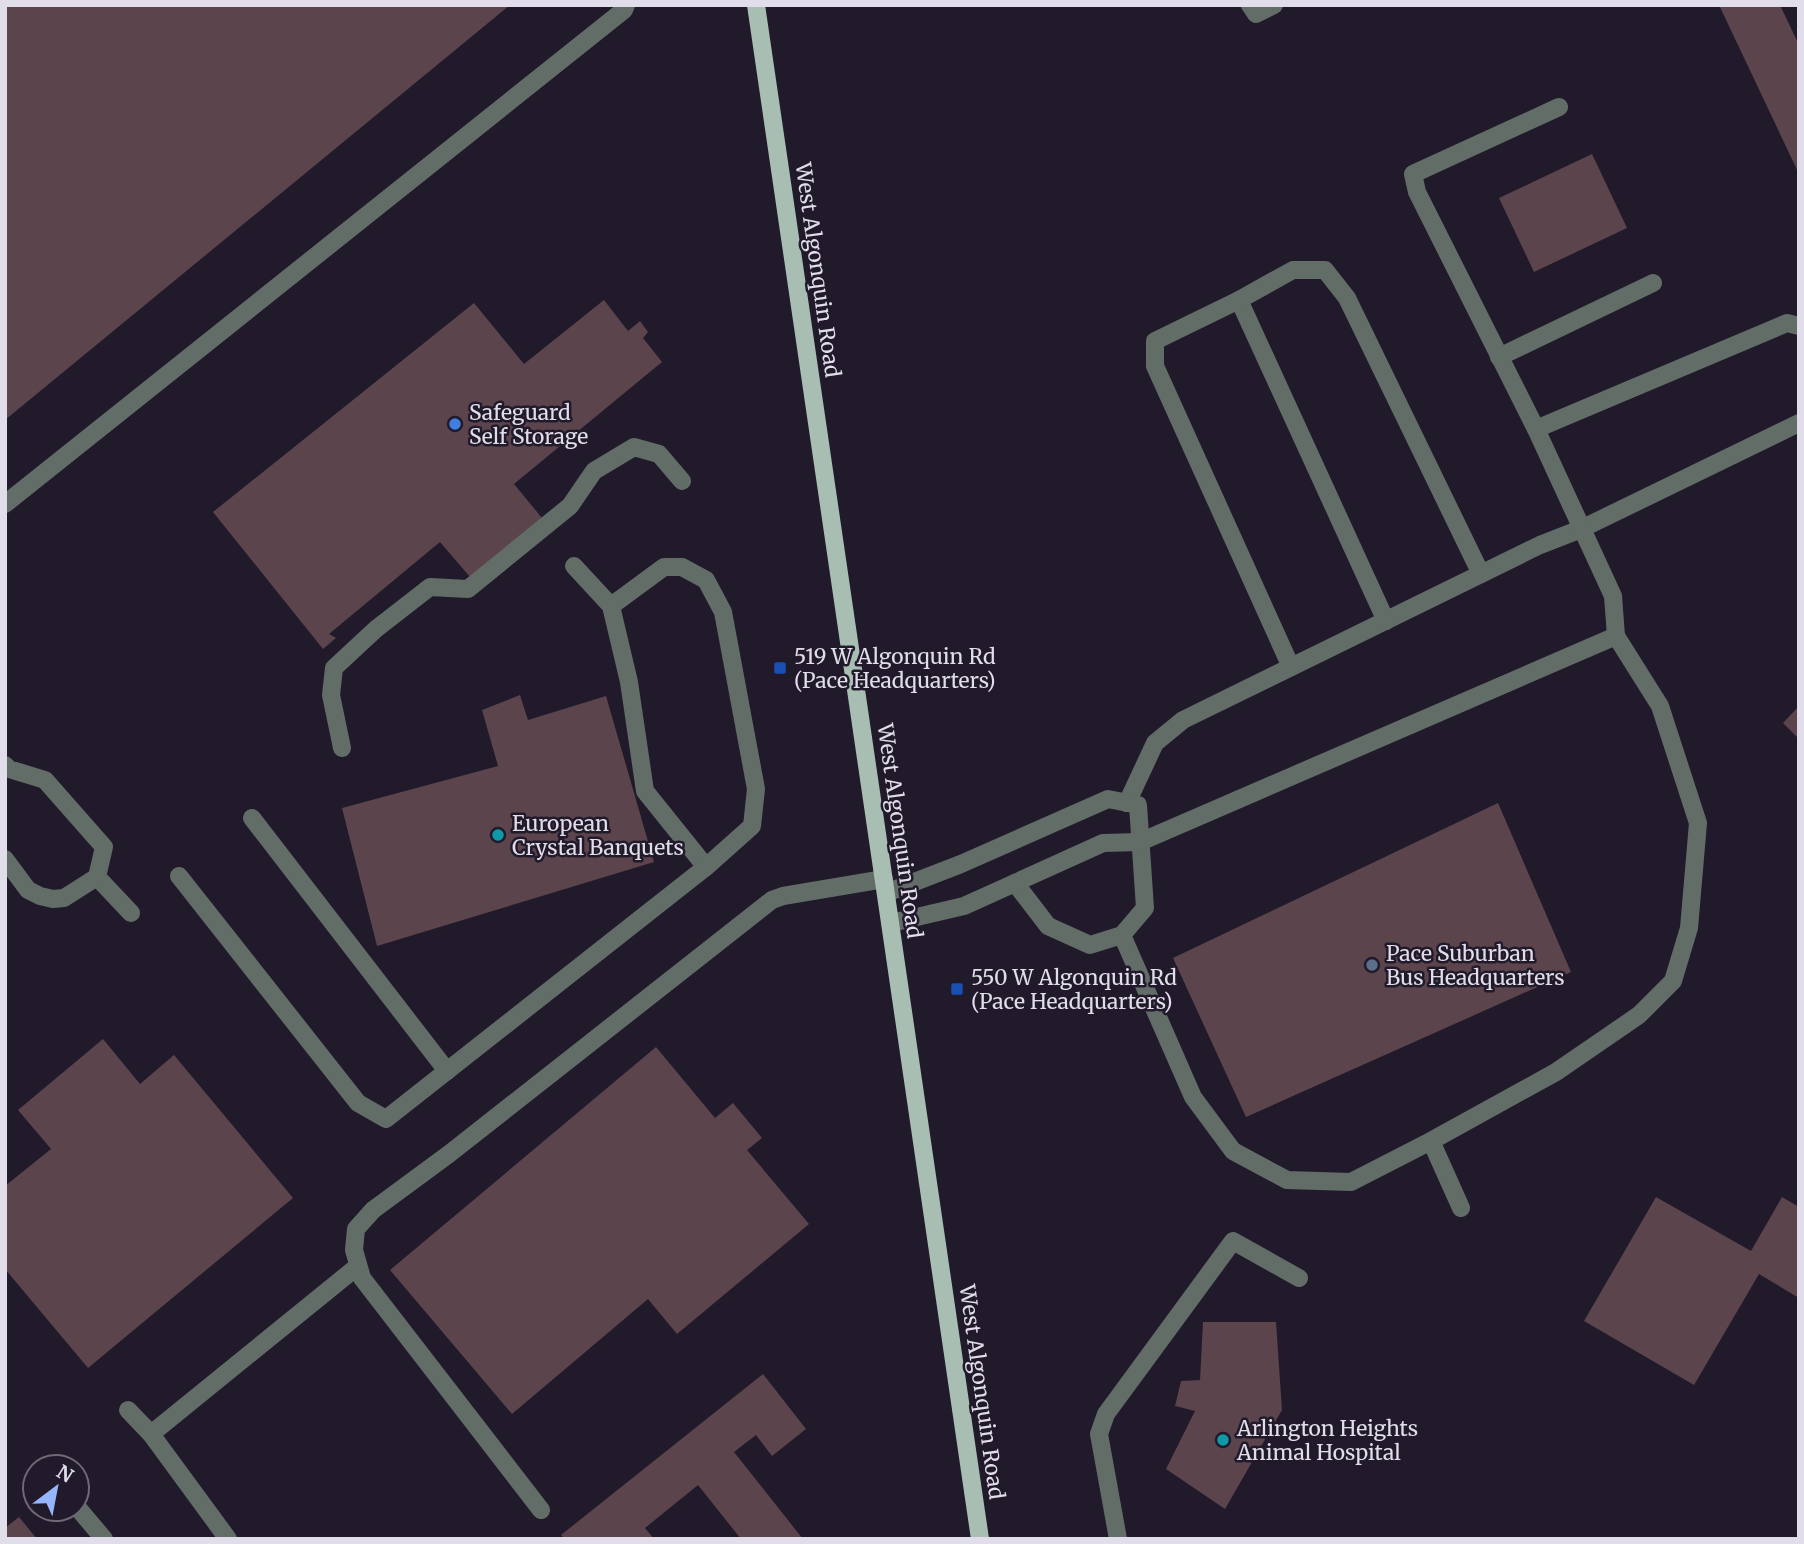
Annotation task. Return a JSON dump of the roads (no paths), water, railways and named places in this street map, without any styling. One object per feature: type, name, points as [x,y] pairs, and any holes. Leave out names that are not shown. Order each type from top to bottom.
[{"type":"main road","name":"West Algonquin Road","points":[[755,5],[980,1539]]},
{"type":"lane","points":[[5,504],[624,10],[626,5]]},
{"type":"lane","points":[[1250,5],[1256,14],[1274,5]]},
{"type":"lane","points":[[1122,936],[1193,1097],[1233,1151],[1287,1180],[1351,1182],[1431,1141],[1556,1072],[1639,1015],[1673,981],[1689,929],[1698,823],[1660,706],[1616,636],[1613,596],[1536,429],[1417,192],[1413,174],[1559,107]]},
{"type":"lane","points":[[1291,667],[1155,366],[1155,341],[1293,270],[1325,270],[1348,298],[1481,574]]},
{"type":"lane","points":[[1499,357],[1653,283]]},
{"type":"lane","points":[[1239,300],[1386,621]]},
{"type":"lane","points":[[1536,429],[1787,323],[1799,326]]},
{"type":"lane","points":[[1015,883],[1048,926],[1090,945],[1122,936],[1145,908],[1140,842],[1132,804],[1155,743],[1183,720],[1541,545],[1581,529],[1799,423]]},
{"type":"lane","points":[[342,748],[331,695],[334,668],[376,629],[430,587],[468,589],[570,506],[594,471],[634,447],[659,454],[682,481]]},
{"type":"lane","points":[[574,566],[611,606],[629,682],[645,791],[706,867]]},
{"type":"lane","points":[[179,876],[358,1103],[386,1119],[706,867],[752,826],[756,789],[723,612],[706,580],[682,567],[664,567],[611,606]]},
{"type":"lane","points":[[891,923],[964,906],[1103,843],[1140,842],[1616,636]]},
{"type":"lane","points":[[5,859],[28,890],[40,897],[64,898],[97,877],[104,847],[45,780],[6,769]]},
{"type":"lane","points":[[541,1510],[362,1278],[354,1250],[356,1229],[373,1210],[449,1154],[772,900],[783,896],[885,886],[961,864],[1108,800],[1132,804]]},
{"type":"lane","points":[[253,818],[447,1071]]},
{"type":"lane","points":[[97,877],[131,914]]},
{"type":"lane","points":[[1431,1141],[1461,1208]]},
{"type":"lane","points":[[1118,1539],[1099,1434],[1106,1414],[1233,1241],[1299,1278]]},
{"type":"lane","points":[[151,1434],[358,1266]]},
{"type":"lane","points":[[128,1410],[151,1434],[228,1539]]},
{"type":"lane","points":[[90,1523],[104,1539]]},
{"type":"place","name":"Safeguard Self Storage","points":[[455,424]]},
{"type":"place","name":"519 W Algonquin Rd (Pace Headquarters)","points":[[780,668]]},
{"type":"place","name":"European Crystal Banquets","points":[[498,835]]},
{"type":"place","name":"Pace Suburban Bus Headquarters","points":[[1372,965]]},
{"type":"place","name":"550 W Algonquin Rd (Pace Headquarters)","points":[[957,989]]},
{"type":"place","name":"Arlington Heights Animal Hospital","points":[[1223,1440]]}]
